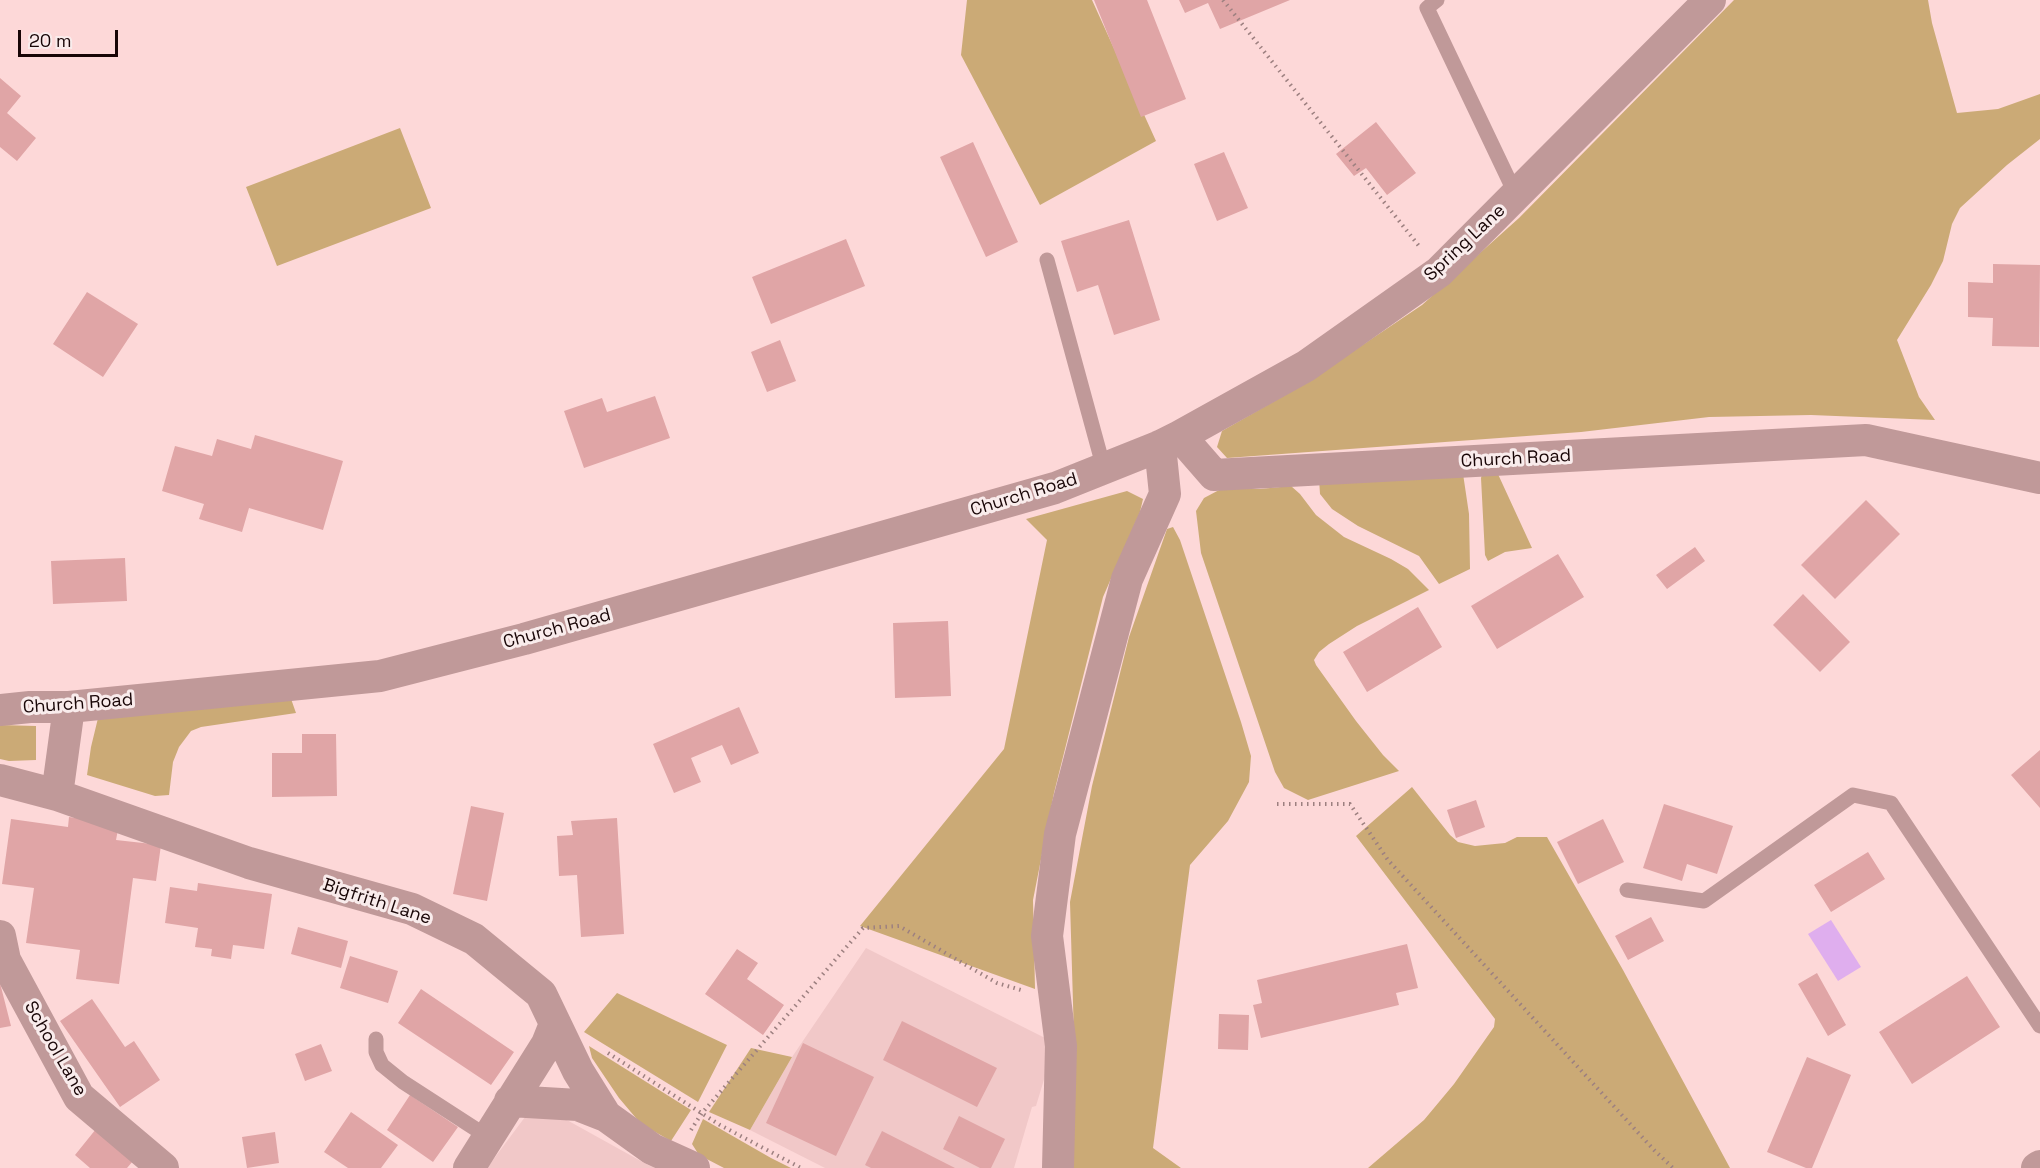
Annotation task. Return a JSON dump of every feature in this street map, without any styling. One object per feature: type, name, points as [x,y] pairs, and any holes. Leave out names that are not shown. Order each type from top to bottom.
[{"type":"street","name":"Spring Lane","points":[[1170,441],[1306,366],[1439,272],[1710,0]]},
{"type":"street","name":"Church Road","points":[[0,710],[69,707],[380,676],[524,639],[1054,488],[1170,441],[1214,476],[1866,440],[2040,478]]},
{"type":"street","points":[[1058,1168],[1060,1046],[1047,936],[1060,834],[1127,579],[1165,494],[1170,441]]},
{"type":"street","points":[[57,795],[69,707]]},
{"type":"street","name":"Bigfrith Lane","points":[[0,780],[57,795],[249,863],[412,909],[474,939],[542,994],[578,1071],[606,1116],[652,1149],[683,1163]]},
{"type":"street","name":"School Lane","points":[[0,936],[5,960],[79,1097],[163,1168]]},
{"type":"street","points":[[468,1168],[547,1044],[555,1024]]},
{"type":"street","points":[[510,1101],[578,1105],[606,1116]]},
{"type":"lane","points":[[1437,0],[1427,8],[1516,195]]},
{"type":"lane","points":[[1047,260],[1104,469]]},
{"type":"lane","points":[[1627,890],[1704,901],[1853,795],[1891,803],[2040,1026]]},
{"type":"lane","points":[[376,1039],[376,1052],[382,1065],[403,1082],[488,1137]]},
{"type":"path","points":[[1223,0],[1439,272]]},
{"type":"path","points":[[1277,804],[1350,804],[1388,860],[1673,1168]]},
{"type":"path","points":[[683,1163],[702,1113],[863,928],[899,926],[997,983],[1055,1000]]},
{"type":"path","points":[[606,1052],[720,1125],[801,1168]]},
{"type":"shaded area","points":[[967,0],[1092,0],[1156,141],[1040,205],[961,55]]},
{"type":"shaded area","points":[[1734,0],[1928,0],[1932,23],[1957,113],[1998,109],[2040,94],[2040,139],[2007,165],[1960,208],[1952,224],[1943,261],[1897,340],[1919,397],[1935,420],[1811,415],[1709,417],[1581,432],[1227,458],[1217,447],[1222,431],[1306,383],[1422,305],[1519,218]]},
{"type":"shaded area","points":[[400,128],[431,208],[277,266],[246,187]]},
{"type":"shaded area","points":[[1462,467],[1469,514],[1470,569],[1439,584],[1419,556],[1358,526],[1332,509],[1320,494],[1319,479]]},
{"type":"shaded area","points":[[1484,467],[1497,472],[1532,548],[1505,552],[1488,561],[1485,555],[1481,478]]},
{"type":"shaded area","points":[[1291,486],[1316,515],[1344,537],[1408,569],[1429,590],[1357,626],[1329,644],[1319,652],[1314,660],[1356,721],[1399,771],[1308,800],[1284,788],[1275,772],[1201,553],[1196,511],[1204,498],[1221,489]]},
{"type":"shaded area","points":[[1127,491],[1143,499],[1140,512],[1103,597],[1054,793],[1033,900],[1035,989],[860,926],[1004,749],[1047,540],[1026,519]]},
{"type":"shaded area","points":[[1173,527],[1180,540],[1241,722],[1251,756],[1249,782],[1228,821],[1190,865],[1153,1148],[1181,1168],[1070,1168],[1075,1070],[1070,902],[1092,786],[1129,637],[1167,529]]},
{"type":"shaded area","points":[[290,696],[296,713],[201,727],[191,731],[179,747],[173,762],[169,795],[155,796],[87,775],[99,714]]},
{"type":"shaded area","points":[[0,725],[36,726],[36,760],[0,759]]},
{"type":"shaded area","points":[[1412,787],[1458,842],[1475,846],[1505,843],[1517,837],[1547,837],[1623,970],[1730,1168],[1368,1168],[1424,1120],[1454,1084],[1494,1027],[1495,1019],[1356,836]]},
{"type":"shaded area","points":[[1831,920],[1861,967],[1838,981],[1808,934]]},
{"type":"shaded area","points":[[866,948],[1055,1043],[1036,1106],[1032,1107],[1014,1168],[825,1168],[750,1130],[792,1057]]},
{"type":"shaded area","points":[[617,993],[727,1045],[698,1102],[584,1032]]},
{"type":"shaded area","points":[[589,1046],[691,1110],[671,1141],[641,1124],[619,1098],[592,1058]]},
{"type":"shaded area","points":[[751,1048],[792,1057],[750,1130],[709,1112]]},
{"type":"shaded area","points":[[556,1114],[655,1168],[487,1168],[525,1117]]},
{"type":"shaded area","points":[[703,1119],[791,1168],[724,1168],[699,1155],[692,1144]]},
{"type":"building","points":[[1094,0],[1147,0],[1186,99],[1141,117]]},
{"type":"building","points":[[1179,0],[1290,0],[1220,29],[1208,3],[1185,13]]},
{"type":"building","points":[[0,78],[21,96],[7,113],[36,138],[17,161],[0,147]]},
{"type":"building","points":[[1376,122],[1416,173],[1387,195],[1366,168],[1354,176],[1336,154]]},
{"type":"building","points":[[973,142],[1018,242],[986,257],[940,157]]},
{"type":"building","points":[[1224,152],[1248,208],[1217,221],[1194,164]]},
{"type":"building","points":[[1129,220],[1160,320],[1114,335],[1098,285],[1077,292],[1061,241]]},
{"type":"building","points":[[846,239],[865,286],[771,324],[752,277]]},
{"type":"building","points":[[1993,264],[2040,265],[2039,347],[1992,346],[1993,318],[1968,317],[1968,282],[1993,283]]},
{"type":"building","points":[[87,292],[138,324],[103,377],[53,344]]},
{"type":"building","points":[[780,340],[796,381],[767,392],[751,352]]},
{"type":"building","points":[[655,396],[670,438],[584,468],[564,411],[602,398],[607,412]]},
{"type":"building","points":[[255,435],[343,461],[323,530],[249,508],[242,532],[199,519],[204,504],[162,491],[175,446],[212,456],[217,439],[251,449]]},
{"type":"building","points":[[1866,500],[1900,534],[1835,599],[1801,565]]},
{"type":"building","points":[[1695,547],[1705,561],[1667,589],[1656,575]]},
{"type":"building","points":[[1558,554],[1584,597],[1497,649],[1471,606]]},
{"type":"building","points":[[125,558],[127,601],[53,604],[51,561]]},
{"type":"building","points":[[1803,594],[1850,642],[1820,672],[1773,625]]},
{"type":"building","points":[[1418,607],[1442,647],[1367,692],[1343,652]]},
{"type":"building","points":[[948,621],[951,696],[895,698],[893,623]]},
{"type":"building","points":[[739,707],[759,753],[731,765],[722,745],[691,758],[701,782],[674,793],[653,744]]},
{"type":"building","points":[[302,734],[336,734],[337,796],[272,797],[272,753],[302,753]]},
{"type":"building","points":[[2040,750],[2040,808],[2011,775]]},
{"type":"building","points":[[1476,800],[1485,827],[1456,838],[1447,810]]},
{"type":"building","points":[[1664,804],[1733,826],[1717,874],[1687,864],[1682,881],[1643,868]]},
{"type":"building","points":[[471,806],[504,813],[487,901],[453,894]]},
{"type":"building","points":[[69,817],[119,824],[116,840],[161,845],[156,881],[133,878],[119,984],[76,979],[80,950],[26,943],[34,888],[2,884],[11,819],[68,827]]},
{"type":"building","points":[[617,818],[624,934],[581,937],[577,875],[559,876],[557,836],[573,835],[571,821]]},
{"type":"building","points":[[1603,819],[1624,862],[1578,884],[1557,842]]},
{"type":"building","points":[[1868,852],[1885,879],[1831,912],[1814,885]]},
{"type":"building","points":[[198,883],[272,894],[264,949],[233,945],[231,959],[211,956],[212,949],[195,947],[198,928],[165,923],[170,887],[197,891]]},
{"type":"building","points":[[1651,917],[1664,941],[1628,960],[1615,936]]},
{"type":"building","points":[[298,927],[348,941],[341,968],[291,954]]},
{"type":"building","points":[[1407,944],[1418,988],[1396,993],[1399,1005],[1261,1038],[1253,1005],[1262,1003],[1257,980]]},
{"type":"building","points":[[737,949],[758,963],[747,979],[784,1005],[763,1035],[705,994]]},
{"type":"building","points":[[350,956],[398,971],[388,1003],[340,988]]},
{"type":"building","points":[[1817,973],[1846,1025],[1828,1036],[1798,984]]},
{"type":"building","points":[[1967,976],[2000,1027],[1912,1084],[1879,1032]]},
{"type":"building","points":[[0,983],[11,1026],[0,1028]]},
{"type":"building","points":[[421,989],[514,1052],[491,1085],[398,1023]]},
{"type":"building","points":[[92,999],[125,1047],[134,1041],[160,1080],[120,1107],[60,1021]]},
{"type":"building","points":[[1219,1014],[1249,1015],[1248,1050],[1218,1049]]},
{"type":"building","points":[[902,1021],[997,1068],[977,1107],[883,1060]]},
{"type":"building","points":[[803,1043],[874,1077],[836,1156],[766,1123]]},
{"type":"building","points":[[321,1044],[332,1071],[305,1081],[295,1054]]},
{"type":"building","points":[[1807,1057],[1851,1075],[1812,1168],[1806,1168],[1767,1152]]},
{"type":"building","points":[[410,1095],[458,1127],[433,1162],[387,1130]]},
{"type":"building","points":[[351,1112],[398,1145],[381,1168],[348,1168],[324,1152]]},
{"type":"building","points":[[959,1116],[1005,1139],[991,1168],[980,1168],[943,1149]]},
{"type":"building","points":[[96,1129],[133,1161],[127,1168],[90,1168],[75,1155]]},
{"type":"building","points":[[882,1131],[955,1168],[871,1168],[865,1165]]},
{"type":"building","points":[[275,1132],[279,1163],[247,1168],[242,1137]]}]
